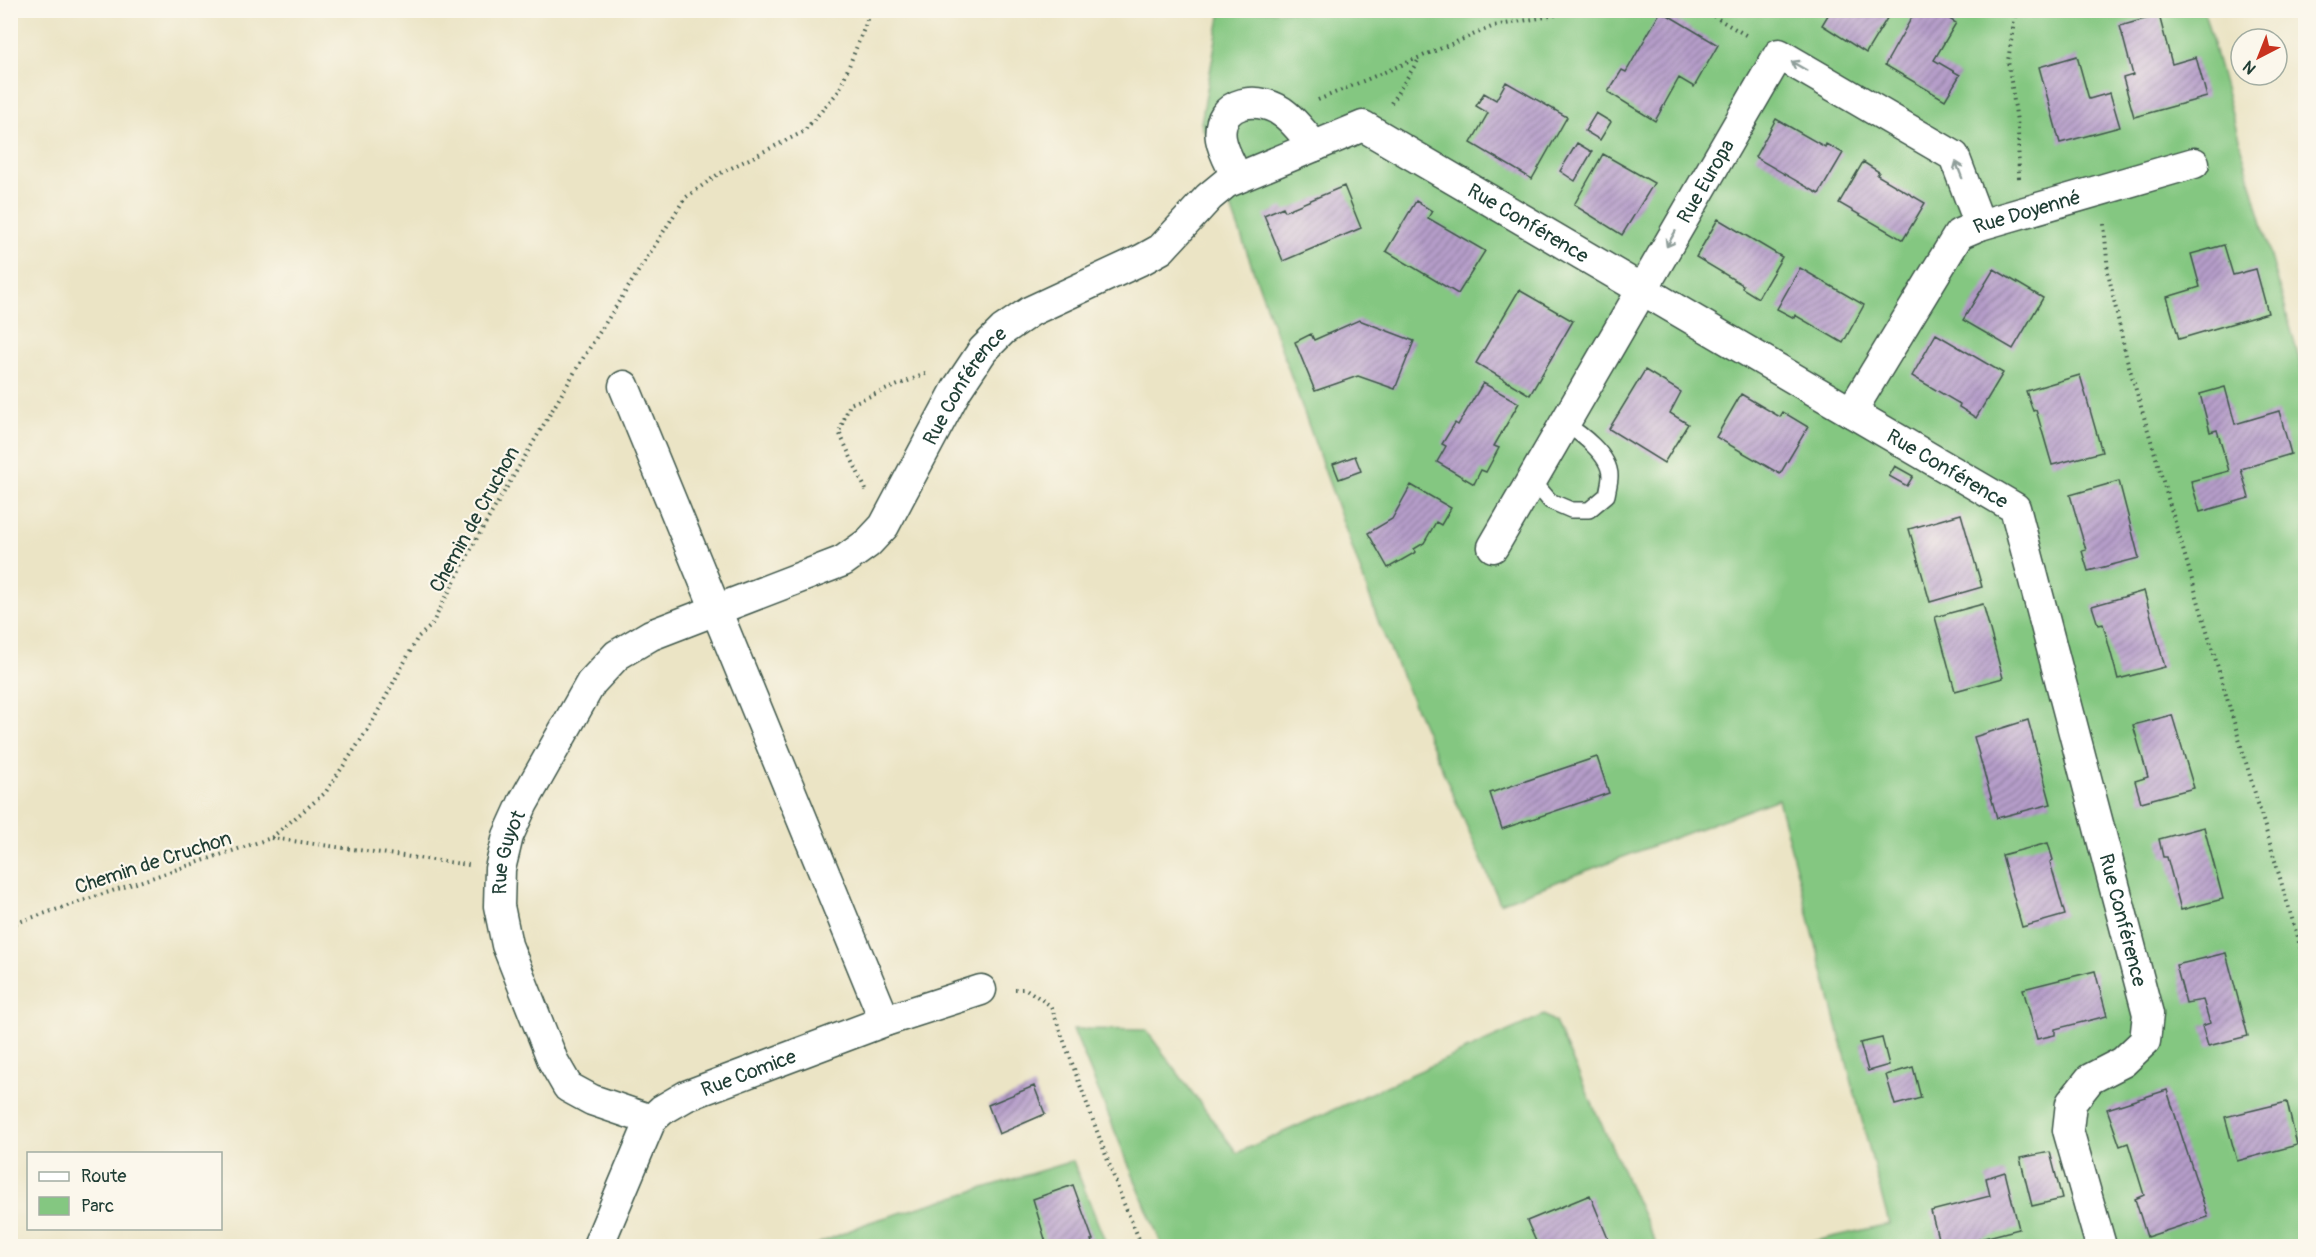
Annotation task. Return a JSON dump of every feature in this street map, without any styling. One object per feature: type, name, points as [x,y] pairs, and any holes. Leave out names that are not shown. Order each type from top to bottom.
[{"type":"street","points":[[1779,54],[1954,156],[1980,225]]},
{"type":"street","name":"Rue Europa","points":[[1493,547],[1779,54]]},
{"type":"street","points":[[1237,178],[1221,139],[1224,118],[1239,104],[1260,101],[1285,114],[1315,146]]},
{"type":"street","name":"Rue Conférence","points":[[717,609],[843,561],[868,543],[884,526],[957,389],[984,350],[1003,330],[1031,311],[1161,249],[1209,197],[1226,183],[1363,126],[2015,508],[2148,1014],[2145,1041],[2123,1062],[2090,1079],[2071,1103],[2068,1130],[2101,1246]]},
{"type":"street","name":"Rue Doyenné","points":[[1851,412],[1959,234],[1980,225],[2194,163]]},
{"type":"street","points":[[624,386],[885,1022]]},
{"type":"street","name":"Rue Guyot","points":[[651,1120],[592,1100],[568,1087],[552,1061],[507,945],[499,906],[500,869],[508,836],[523,802],[591,683],[617,655],[651,635],[717,609]]},
{"type":"street","name":"Rue Comice","points":[[651,1120],[662,1110],[686,1096],[885,1022],[981,990]]},
{"type":"street","points":[[598,1246],[651,1120]]},
{"type":"lane","points":[[1535,474],[1539,488],[1550,501],[1571,510],[1589,510],[1607,495],[1611,474],[1600,453],[1584,436],[1564,423]]},
{"type":"path","name":"Chemin de Cruchon","points":[[10,925],[271,838],[325,793],[369,728],[418,637],[431,626],[477,538],[580,363],[685,198],[717,175],[802,132],[839,91],[867,21],[866,10]]},
{"type":"path","points":[[1285,114],[1494,26],[1556,15],[1567,10]]},
{"type":"path","points":[[1703,10],[1779,54]]},
{"type":"path","points":[[2016,10],[2008,61],[2018,128],[2020,213]]},
{"type":"path","points":[[1374,132],[1419,58]]},
{"type":"path","points":[[2099,191],[2108,272],[2126,356],[2306,966]]},
{"type":"path","points":[[884,526],[839,432],[850,404],[984,350]]},
{"type":"path","points":[[271,838],[500,869]]},
{"type":"path","points":[[981,990],[1026,989],[1051,1006],[1122,1199],[1142,1246]]},
{"type":"green space","points":[[1221,11],[2204,11],[2305,381],[2305,1246],[1793,1246],[1889,1224],[1778,799],[1500,903],[1380,626],[1201,123]]},
{"type":"green space","points":[[1544,1015],[1555,1022],[1657,1246],[1162,1246],[1073,1029],[1146,1030],[1237,1153]]},
{"type":"green space","points":[[1073,1161],[1107,1246],[813,1246],[870,1222]]},
{"type":"building","points":[[1831,10],[1892,10],[1866,53],[1822,25]]},
{"type":"building","points":[[1916,10],[1935,10],[1956,23],[1934,60],[1960,75],[1945,100],[1885,65]]},
{"type":"building","points":[[1661,11],[1718,45],[1694,87],[1679,78],[1655,121],[1608,92],[1622,70],[1626,72]]},
{"type":"building","points":[[2159,15],[2172,64],[2196,57],[2207,97],[2134,117],[2123,78],[2133,75],[2120,26]]},
{"type":"building","points":[[2077,56],[2089,99],[2110,93],[2120,127],[2060,143],[2039,67]]},
{"type":"building","points":[[1506,82],[1567,117],[1532,179],[1471,143],[1488,113],[1476,106],[1484,93],[1496,100]]},
{"type":"building","points":[[1596,113],[1611,122],[1600,140],[1585,131]]},
{"type":"building","points":[[1776,119],[1825,147],[1826,144],[1843,153],[1819,194],[1755,157]]},
{"type":"building","points":[[1577,143],[1592,152],[1575,181],[1560,171]]},
{"type":"building","points":[[1603,154],[1654,183],[1622,235],[1574,205]]},
{"type":"building","points":[[1863,162],[1879,172],[1877,175],[1925,203],[1903,240],[1839,203]]},
{"type":"building","points":[[1344,186],[1361,228],[1283,261],[1264,215],[1283,207],[1285,211]]},
{"type":"building","points":[[1416,201],[1432,211],[1428,218],[1485,251],[1458,294],[1386,251]]},
{"type":"building","points":[[1718,219],[1782,257],[1758,298],[1742,288],[1743,285],[1696,257]]},
{"type":"building","points":[[2224,245],[2233,275],[2256,269],[2268,313],[2179,339],[2167,297],[2200,287],[2191,254]]},
{"type":"building","points":[[1800,268],[1864,305],[1843,343],[1795,315],[1794,318],[1777,309]]},
{"type":"building","points":[[1994,269],[2043,298],[2013,349],[1963,320]]},
{"type":"building","points":[[1519,290],[1573,321],[1530,395],[1476,363]]},
{"type":"building","points":[[1359,320],[1414,341],[1395,389],[1358,376],[1315,391],[1295,342],[1311,334],[1314,340]]},
{"type":"building","points":[[1936,334],[2003,373],[1976,418],[1959,407],[1960,404],[1912,376]]},
{"type":"building","points":[[1645,370],[1681,392],[1670,413],[1688,424],[1664,463],[1609,429]]},
{"type":"building","points":[[2080,375],[2102,452],[2052,465],[2036,410],[2033,411],[2026,391]]},
{"type":"building","points":[[1483,383],[1519,403],[1494,446],[1499,448],[1486,472],[1481,470],[1474,484],[1437,462],[1446,446],[1442,444],[1455,423],[1458,425]]},
{"type":"building","points":[[2225,387],[2235,424],[2279,411],[2291,454],[2241,469],[2249,498],[2200,512],[2191,481],[2229,471],[2217,430],[2210,432],[2200,394]]},
{"type":"building","points":[[1741,394],[1780,417],[1783,412],[1808,427],[1780,474],[1716,437]]},
{"type":"building","points":[[1355,456],[1361,471],[1339,479],[1333,464]]},
{"type":"building","points":[[1895,466],[1913,476],[1907,486],[1889,476]]},
{"type":"building","points":[[2119,481],[2139,558],[2088,571],[2082,551],[2086,550],[2070,495]]},
{"type":"building","points":[[1411,485],[1451,508],[1441,525],[1436,522],[1424,543],[1414,549],[1416,552],[1388,568],[1368,533],[1392,519]]},
{"type":"building","points":[[1961,514],[1982,587],[1930,602],[1909,529]]},
{"type":"building","points":[[2144,591],[2165,667],[2118,679],[2103,624],[2098,625],[2092,606]]},
{"type":"building","points":[[1983,604],[2003,678],[1955,691],[1935,617]]},
{"type":"building","points":[[2172,715],[2194,788],[2141,802],[2135,781],[2148,777],[2133,725]]},
{"type":"building","points":[[2028,720],[2051,804],[1997,818],[1974,737]]},
{"type":"building","points":[[1597,757],[1609,793],[1502,829],[1490,793]]},
{"type":"building","points":[[2204,827],[2223,899],[2181,910],[2167,857],[2163,857],[2159,839]]},
{"type":"building","points":[[2048,843],[2053,860],[2050,862],[2065,915],[2022,927],[2002,855]]},
{"type":"building","points":[[2226,953],[2248,1036],[2208,1046],[2202,1026],[2210,1023],[2203,1000],[2186,1003],[2176,965]]},
{"type":"building","points":[[2095,971],[2107,1016],[2055,1029],[2055,1035],[2037,1039],[2023,989]]},
{"type":"building","points":[[1882,1038],[1889,1065],[1868,1071],[1860,1043]]},
{"type":"building","points":[[1913,1067],[1921,1098],[1895,1105],[1886,1075]]},
{"type":"building","points":[[1034,1086],[1045,1114],[999,1134],[988,1105]]},
{"type":"building","points":[[2167,1090],[2208,1217],[2147,1237],[2135,1199],[2144,1195],[2128,1143],[2120,1146],[2107,1109]]},
{"type":"building","points":[[2287,1102],[2297,1145],[2237,1161],[2225,1117]]},
{"type":"building","points":[[2050,1152],[2062,1199],[2032,1206],[2020,1158]]},
{"type":"building","points":[[2005,1172],[2019,1229],[1953,1246],[1940,1246],[1931,1211],[1990,1196],[1986,1178]]},
{"type":"building","points":[[1073,1185],[1093,1240],[1091,1240],[1093,1246],[1047,1246],[1033,1199]]},
{"type":"building","points":[[1590,1195],[1611,1246],[1538,1246],[1527,1221]]}]
